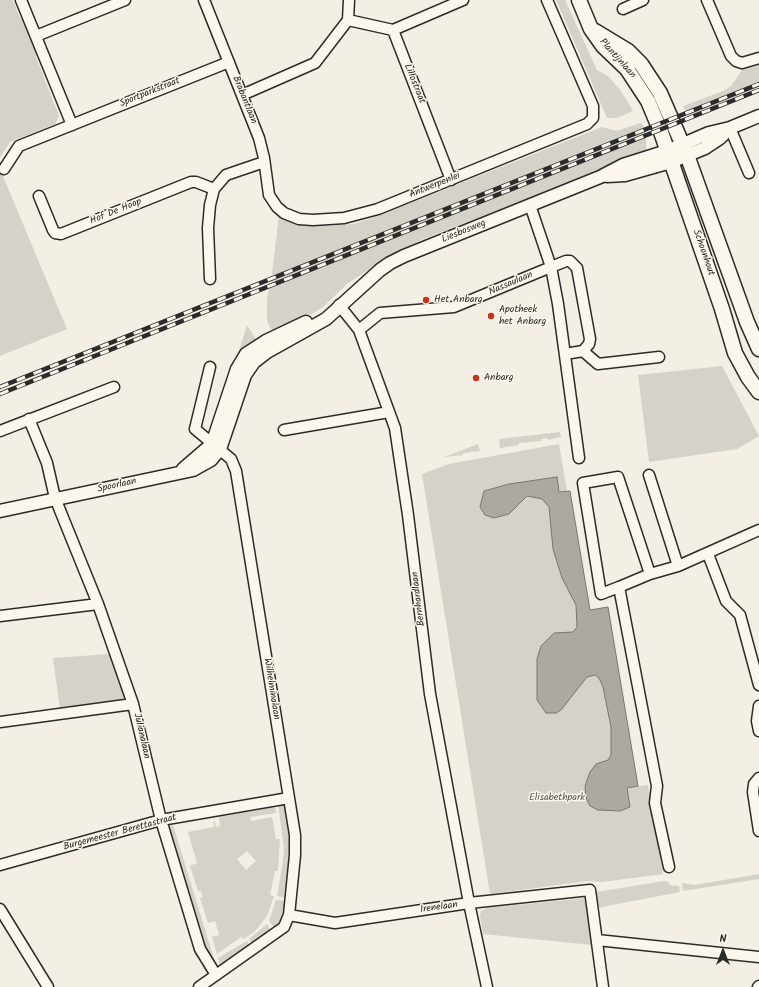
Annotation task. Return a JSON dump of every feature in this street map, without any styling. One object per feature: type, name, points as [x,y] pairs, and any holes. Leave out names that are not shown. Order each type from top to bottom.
[{"type":"main road","name":"Plantijnlaan","points":[[579,0],[591,29],[603,46],[631,74],[652,112]]},
{"type":"main road","name":"Plantijnlaan","points":[[591,29],[628,51],[641,64],[654,82],[666,106]]},
{"type":"main road","name":"Schoonhout","points":[[666,106],[684,150],[747,322],[759,349]]},
{"type":"main road","name":"Schoonhout","points":[[652,112],[722,309],[735,353],[753,375],[759,392]]},
{"type":"street","points":[[21,0],[72,125]]},
{"type":"street","points":[[36,36],[125,0]]},
{"type":"street","name":"Brabantlaan","points":[[204,0],[259,138],[268,192],[274,203]]},
{"type":"street","points":[[242,95],[315,63],[348,20],[349,0]]},
{"type":"street","points":[[348,20],[393,30],[463,0]]},
{"type":"street","name":"Antwerpenlei","points":[[274,203],[284,214],[298,218],[344,218],[378,209],[588,124],[593,118],[593,106],[547,0]]},
{"type":"street","points":[[623,9],[643,0]]},
{"type":"street","points":[[707,0],[727,50],[736,62],[748,63],[759,58]]},
{"type":"street","name":"Lillostraat","points":[[393,30],[451,180]]},
{"type":"street","name":"Sportparkstraat","points":[[4,169],[19,146],[229,62]]},
{"type":"street","name":"Liesbosweg","points":[[216,447],[237,369],[246,354],[268,340],[339,306],[390,263],[600,177],[623,165],[669,157],[684,150],[709,133],[730,128],[759,116]]},
{"type":"street","points":[[730,128],[749,173]]},
{"type":"street","points":[[210,279],[208,228],[210,205],[214,188],[226,175],[264,162]]},
{"type":"street","name":"Hof De Hoop","points":[[39,196],[53,230],[55,233],[61,234],[191,182],[196,182],[214,188]]},
{"type":"street","points":[[530,205],[550,267],[565,354],[579,458]]},
{"type":"street","name":"Nassaulaan","points":[[359,330],[380,313],[454,307],[550,267],[570,261],[577,268],[590,340],[589,344],[583,351]]},
{"type":"street","name":"Bernhardlaan","points":[[339,306],[359,330],[395,428],[408,515],[430,694],[469,903],[478,937],[487,987]]},
{"type":"street","points":[[565,354],[583,351],[598,364],[659,356]]},
{"type":"street","name":"Wilhelminalaan","points":[[200,987],[281,931],[289,915],[295,855],[295,835],[236,471],[231,459],[195,430],[210,367]]},
{"type":"street","points":[[0,431],[114,386]]},
{"type":"street","points":[[284,430],[389,412]]},
{"type":"street","points":[[29,419],[47,463],[55,498]]},
{"type":"street","name":"Spoorlaan","points":[[0,511],[178,472],[200,456],[216,447]]},
{"type":"street","points":[[648,475],[678,566]]},
{"type":"street","points":[[650,574],[618,477],[583,483],[601,594],[650,574],[678,566],[708,554],[759,530]]},
{"type":"street","name":"Julianalaan","points":[[55,498],[98,604],[133,704],[161,820],[200,949],[216,975]]},
{"type":"street","points":[[708,554],[726,600],[740,615],[759,686]]},
{"type":"street","points":[[619,587],[657,786],[655,803],[669,867]]},
{"type":"street","points":[[0,616],[98,604]]},
{"type":"street","points":[[0,722],[133,704]]},
{"type":"street","points":[[759,706],[757,721],[759,731]]},
{"type":"street","points":[[759,778],[754,784],[753,792],[759,831]]},
{"type":"street","name":"Burgemeester Berettastraat","points":[[0,865],[161,820],[289,798]]},
{"type":"street","name":"Irenelaan","points":[[289,915],[335,923],[469,903],[590,890],[597,940]]},
{"type":"street","points":[[0,909],[48,987]]},
{"type":"street","points":[[603,987],[597,940],[759,957]]},
{"type":"green space","points":[[0,0],[13,0],[20,18],[25,19],[38,51],[36,57],[59,116],[55,124],[10,142],[0,158]]},
{"type":"green space","points":[[556,0],[565,0],[597,70],[608,76],[621,91],[633,111],[617,118],[607,118]]},
{"type":"green space","points":[[759,63],[759,87],[688,116],[683,106],[723,91],[731,86],[744,67],[748,68]]},
{"type":"green space","points":[[640,123],[643,125],[646,132],[646,152],[421,240],[383,260],[347,284],[323,307],[307,317],[272,332],[267,321],[267,298],[271,282],[279,215],[296,224],[321,226],[354,224],[378,216],[602,127],[617,131]]},
{"type":"green space","points":[[0,169],[67,329],[0,356]]},
{"type":"green space","points":[[247,325],[258,342],[214,425],[244,335]]},
{"type":"green space","points":[[722,366],[759,436],[737,449],[649,462],[638,375]]},
{"type":"green space","points":[[560,432],[561,437],[548,440],[547,438],[542,439],[542,441],[519,443],[519,445],[500,448],[499,439]]},
{"type":"green space","points":[[478,444],[480,451],[444,457]]},
{"type":"green space","name":"Elisabethpark","points":[[559,444],[567,491],[570,491],[590,610],[608,607],[638,786],[648,785],[663,874],[602,882],[588,881],[490,894],[422,474],[449,464]]},
{"type":"green space","points":[[111,654],[127,700],[60,710],[53,658]]},
{"type":"green space","points":[[278,804],[283,805],[287,809],[291,836],[286,898],[277,896],[284,849]]},
{"type":"green space","points":[[275,807],[276,813],[250,817],[251,821],[272,817],[276,839],[280,839],[278,871],[275,871],[270,895],[274,896],[267,916],[256,930],[244,939],[241,937],[217,954],[212,937],[219,935],[215,921],[208,923],[200,898],[203,897],[201,891],[198,891],[190,866],[197,863],[188,832],[214,827],[213,822],[215,821],[216,827],[220,826],[219,817]],"holes":[[[247,851],[256,861],[246,870],[237,859]]]},
{"type":"green space","points":[[173,825],[215,962],[205,947],[168,829],[168,827]]},
{"type":"green space","points":[[759,874],[759,879],[683,891],[682,883],[694,885]]},
{"type":"green space","points":[[664,881],[669,882],[669,885],[679,886],[680,892],[597,908],[596,892]]},
{"type":"green space","points":[[586,898],[592,945],[483,934],[480,915],[481,911],[487,908]]},
{"type":"green space","points":[[276,900],[286,901],[284,916],[276,930],[269,921]]},
{"type":"green space","points":[[267,924],[272,932],[253,945],[249,939]]},
{"type":"green space","points":[[247,941],[250,947],[224,965],[220,965],[218,958]]},
{"type":"shaded area","points":[[557,477],[559,492],[570,491],[590,610],[608,607],[638,786],[627,788],[630,807],[620,811],[598,810],[590,806],[586,798],[585,786],[590,772],[596,764],[608,760],[611,755],[611,727],[603,687],[599,678],[595,675],[587,677],[561,710],[556,713],[546,713],[537,700],[537,659],[541,646],[554,633],[573,632],[577,627],[576,605],[562,578],[553,549],[549,507],[542,499],[527,496],[509,514],[494,518],[485,515],[480,507],[484,491],[509,484]]},
{"type":"railway","points":[[0,387],[759,84]]},
{"type":"railway","points":[[0,394],[759,90]]},
{"type":"place","name":"Het Anbarg","points":[[426,300]]},
{"type":"place","name":"Apotheek het Anbarg","points":[[491,316]]},
{"type":"place","name":"Anbarg","points":[[476,378]]}]
